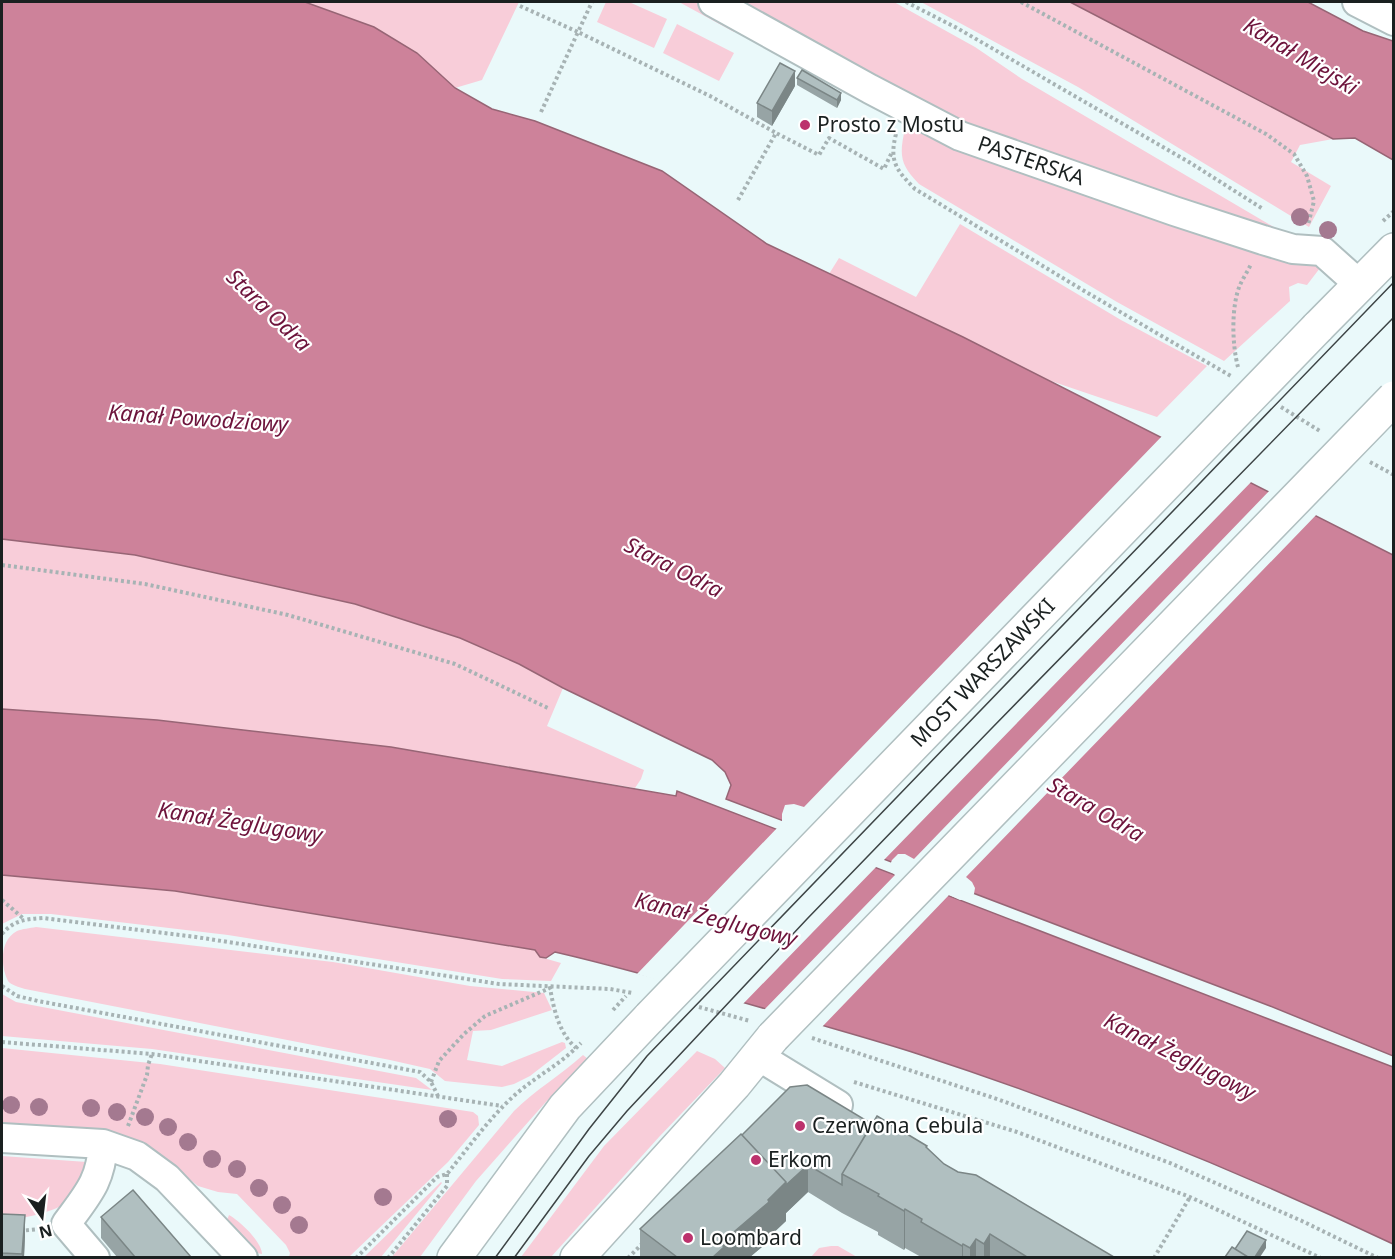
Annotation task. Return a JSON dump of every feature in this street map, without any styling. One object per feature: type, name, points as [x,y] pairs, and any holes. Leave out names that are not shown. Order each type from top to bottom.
[{"type":"main road","name":"MOST WARSZAWSKI","points":[[454,1257],[565,1107],[646,1006],[1394,250]]},
{"type":"main road","points":[[577,1257],[774,1038],[1394,398]]},
{"type":"street","name":"PASTERSKA","points":[[712,2],[960,136],[1174,211],[1293,249],[1313,245]]},
{"type":"street","points":[[1357,2],[1394,21]]},
{"type":"street","points":[[1313,245],[1360,285]]},
{"type":"street","points":[[774,1038],[856,1116]]},
{"type":"street","points":[[2,1138],[111,1147],[137,1156],[167,1178],[243,1257]]},
{"type":"street","points":[[95,1257],[66,1224],[95,1184],[102,1162],[111,1147]]},
{"type":"path","points":[[541,112],[592,2]]},
{"type":"path","points":[[906,2],[957,28],[1189,162],[1272,216]]},
{"type":"path","points":[[1021,2],[1266,134],[1294,154],[1307,176],[1314,201],[1313,245]]},
{"type":"path","points":[[520,6],[712,97],[819,155],[829,138],[884,169],[893,151],[896,134],[907,108]]},
{"type":"path","points":[[738,200],[776,133]]},
{"type":"path","points":[[893,151],[898,172],[915,189],[1233,377]]},
{"type":"path","points":[[1388,217],[1394,211]]},
{"type":"path","points":[[1239,371],[1233,349],[1235,306],[1239,287],[1254,259]]},
{"type":"path","points":[[1271,401],[1330,437]]},
{"type":"path","points":[[1369,462],[1394,475]]},
{"type":"path","points":[[2,565],[145,584],[288,615],[455,664],[550,709]]},
{"type":"path","points":[[2,900],[24,919]]},
{"type":"path","points":[[2,934],[7,927],[24,919],[43,918],[196,937],[499,984],[550,988],[610,988],[646,1006]]},
{"type":"path","points":[[2,986],[17,996],[38,1001],[420,1072],[431,1082],[440,1099]]},
{"type":"path","points":[[431,1082],[439,1061],[485,1016],[550,988]]},
{"type":"path","points":[[356,1257],[437,1177],[447,1174],[502,1107],[576,1048],[566,1039],[553,1008],[550,988]]},
{"type":"path","points":[[695,1006],[774,1038],[1000,1100],[1170,1163],[1378,1257]]},
{"type":"path","points":[[2,1041],[152,1054],[502,1107]]},
{"type":"path","points":[[111,1147],[147,1076],[152,1054]]},
{"type":"path","points":[[850,1080],[1017,1132],[1190,1197],[1321,1257]]},
{"type":"path","points":[[388,1257],[447,1186],[447,1174]]},
{"type":"path","points":[[1154,1257],[1190,1197]]},
{"type":"path","points":[[12,1231],[23,1231]]},
{"type":"path","points":[[628,1257],[650,1238]]},
{"type":"shaded area","points":[[305,2],[519,2],[482,80],[455,88],[417,53],[374,27]]},
{"type":"shaded area","points":[[606,2],[629,2],[667,19],[654,48],[597,22]]},
{"type":"shaded area","points":[[679,2],[696,2],[740,24],[734,32]]},
{"type":"shaded area","points":[[734,2],[894,2],[975,47],[1022,79],[1279,230],[1278,238],[985,137]]},
{"type":"shaded area","points":[[921,2],[1070,2],[1333,139],[1300,145],[1291,162],[1331,186],[1309,227],[1078,87]]},
{"type":"shaded area","points":[[677,24],[734,53],[719,81],[663,53]]},
{"type":"shaded area","points":[[912,126],[1314,263],[1320,268],[1307,285],[1298,283],[1289,287],[1290,301],[1224,361],[1117,302],[919,184],[908,171],[902,153],[905,129]]},
{"type":"shaded area","points":[[960,224],[1121,320],[1207,366],[1157,417],[1048,380],[829,274],[839,258],[916,297]]},
{"type":"shaded area","points":[[2,539],[135,555],[355,604],[460,638],[519,664],[563,688],[547,726],[644,770],[641,779],[635,788],[391,747],[157,720],[2,709]]},
{"type":"shaded area","points":[[2,875],[175,891],[535,950],[540,957],[561,963],[551,981],[502,979],[228,935],[51,914],[22,914],[2,924]]},
{"type":"shaded area","points":[[36,927],[333,962],[470,986],[544,993],[552,1010],[491,1030],[473,1031],[467,1060],[502,1066],[562,1042],[565,1043],[566,1048],[530,1076],[514,1084],[502,1087],[445,1081],[430,1069],[390,1060],[25,989],[8,981],[5,975],[3,953],[11,935],[19,930]]},
{"type":"shaded area","points":[[2,994],[16,1002],[416,1078],[432,1090],[152,1049],[2,1036]]},
{"type":"shaded area","points":[[2,1048],[160,1064],[473,1112],[478,1116],[479,1125],[448,1162],[349,1257],[289,1257],[290,1253],[286,1245],[237,1194],[218,1192],[198,1186],[169,1163],[2,1125]]},
{"type":"shaded area","points":[[697,1051],[715,1059],[725,1068],[659,1137],[551,1257],[521,1257],[604,1146]]},
{"type":"shaded area","points":[[583,1055],[588,1059],[545,1103],[476,1181],[420,1257],[391,1258],[514,1111]]},
{"type":"shaded area","points":[[2,1156],[87,1162],[89,1172],[76,1194],[64,1204],[38,1214],[2,1220]]},
{"type":"shaded area","points":[[441,1182],[381,1257],[364,1257]]},
{"type":"shaded area","points":[[229,1215],[250,1232],[262,1254],[257,1253],[228,1222]]},
{"type":"shaded area","points":[[838,1246],[857,1257],[811,1257],[819,1248]]},
{"type":"water","points":[[2,2],[305,2],[374,27],[417,53],[455,88],[492,109],[535,121],[662,171],[767,244],[963,337],[1393,555],[1393,1056],[1270,1006],[726,799],[731,785],[725,772],[712,760],[563,688],[519,664],[460,638],[355,604],[135,555],[2,539]]},
{"type":"water","name":"Kanał Miejski","points":[[1070,2],[1308,2],[1363,31],[1393,41],[1393,160],[1355,138],[1333,139]]},
{"type":"water","name":"Kanał Żeglugowy","points":[[2,709],[157,720],[391,747],[676,796],[677,791],[1393,1067],[1393,1244],[1218,1166],[1099,1118],[979,1074],[902,1049],[642,974],[555,952],[546,958],[540,957],[535,950],[175,891],[2,875]]},
{"type":"pier","points":[[1164,434],[1254,479],[882,862],[782,823],[785,805],[794,804],[804,807]]},
{"type":"pier","points":[[1272,488],[1319,512],[966,877],[975,888],[974,894],[971,896],[890,865],[898,854],[905,854],[914,859]]},
{"type":"pier","points":[[778,827],[878,865],[742,1005],[637,974]]},
{"type":"pier","points":[[890,870],[966,899],[960,900],[949,895],[821,1028],[763,1011],[895,875]]},
{"type":"building","points":[[780,63],[795,71],[772,111],[757,103]]},
{"type":"building","points":[[802,70],[841,93],[837,100],[797,78]]},
{"type":"building","points":[[807,1085],[872,1124],[842,1174],[842,1185],[808,1165],[786,1185],[786,1182],[742,1135],[790,1087]]},
{"type":"building","points":[[877,1116],[927,1146],[944,1164],[958,1172],[976,1175],[1114,1257],[1027,1257],[990,1234],[984,1244],[976,1239],[970,1248],[963,1244],[962,1246],[921,1222],[922,1219],[905,1209],[904,1211],[842,1174]]},
{"type":"building","points":[[741,1134],[786,1182],[768,1200],[769,1202],[735,1231],[722,1245],[724,1247],[713,1257],[677,1257],[640,1229]]},
{"type":"building","points":[[133,1190],[191,1257],[135,1257],[101,1217]]},
{"type":"building","points":[[2,1214],[25,1215],[22,1254],[2,1253]]},
{"type":"building","points":[[1247,1231],[1266,1240],[1255,1257],[1248,1257],[1235,1249]]},
{"type":"building","points":[[1232,1247],[1248,1257],[1225,1257]]},
{"type":"tram line","points":[[495,1258],[589,1129],[647,1056],[1394,282]]},
{"type":"tram line","points":[[514,1258],[589,1156],[627,1111],[807,919],[1394,317]]},
{"type":"place","name":"Prosto z Mostu","points":[[805,125]]},
{"type":"place","name":"Czerwona Cebula","points":[[800,1126]]},
{"type":"place","name":"Erkom","points":[[756,1160]]},
{"type":"place","name":"Loombard","points":[[688,1238]]},
{"type":"water label","name":"Stara Odra","points":[[269,310]]},
{"type":"water label","name":"Kanał Powodziowy","points":[[198,418]]},
{"type":"water label","name":"Stara Odra","points":[[674,567]]},
{"type":"water label","name":"Stara Odra","points":[[1096,809]]}]
